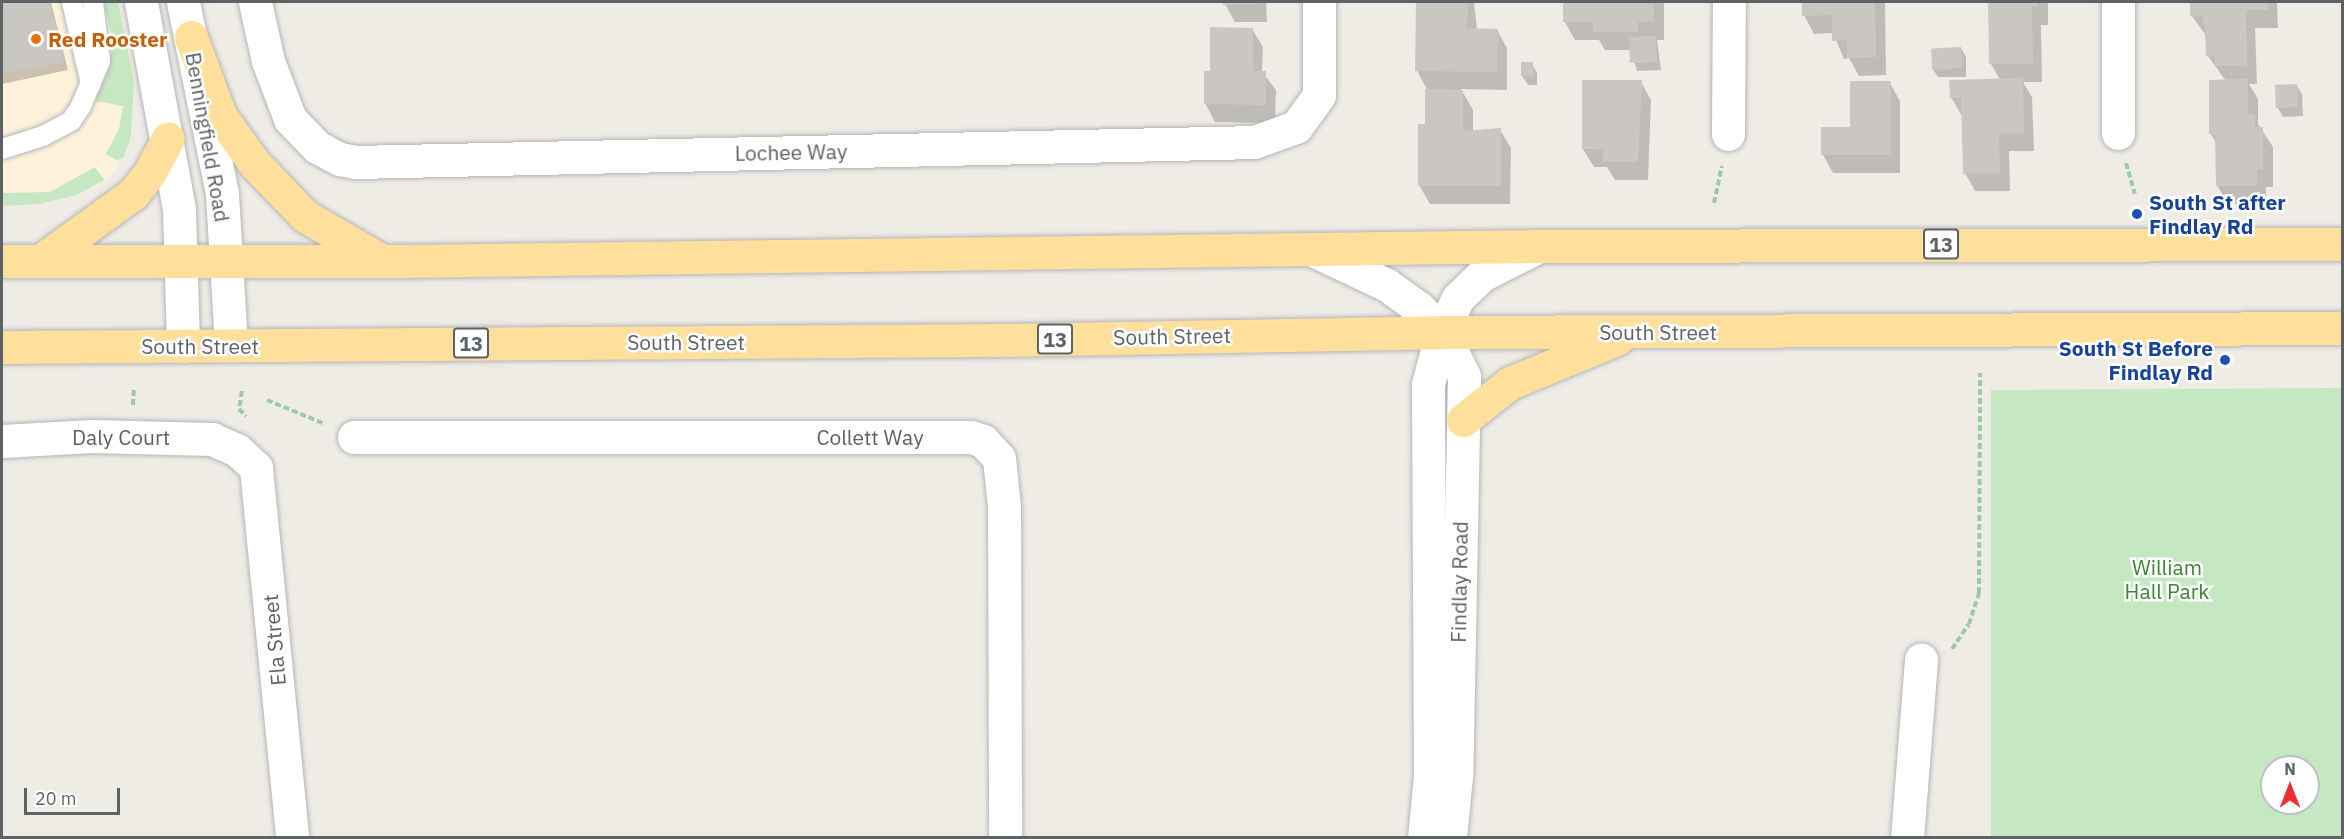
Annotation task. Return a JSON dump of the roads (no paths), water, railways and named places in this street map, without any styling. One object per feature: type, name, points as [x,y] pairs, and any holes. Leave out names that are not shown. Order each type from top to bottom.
[{"type":"highway","points":[[191,37],[220,115],[255,164],[305,216],[383,261]]},
{"type":"highway","points":[[40,261],[133,194],[150,172],[168,138]]},
{"type":"highway","name":"13","points":[[2,261],[383,261],[1539,246],[2343,244]]},
{"type":"highway","name":"South Street","points":[[2,346],[999,340],[1442,332],[2343,328]]},
{"type":"highway","points":[[1463,420],[1510,383],[1639,332]]},
{"type":"street","name":"Benningfield Road","points":[[141,2],[168,138],[179,209],[183,346]]},
{"type":"street","name":"Benningfield Road","points":[[183,2],[220,184],[231,345]]},
{"type":"street","name":"Lochee Way","points":[[255,2],[268,61],[290,119],[317,147],[340,159],[355,162],[1254,142],[1296,127],[1319,95],[1319,2]]},
{"type":"street","points":[[1728,134],[1729,2]]},
{"type":"street","points":[[2118,2],[2118,133]]},
{"type":"street","name":"Findlay Road","points":[[1424,837],[1430,776],[1428,384],[1442,332],[1458,298],[1482,275],[1539,246]]},
{"type":"street","name":"Findlay Road","points":[[1313,250],[1387,285],[1419,308],[1442,332],[1464,376],[1456,776],[1450,837]]},
{"type":"street","name":"Daly Court","points":[[2,441],[178,436],[212,439],[237,450]]},
{"type":"street","name":"Collett Way","points":[[354,437],[971,437],[983,441],[999,458],[1004,494],[1005,837]]},
{"type":"street","name":"Ela Street","points":[[237,450],[259,477],[292,837]]},
{"type":"street","points":[[1907,837],[1921,660]]},
{"type":"lane","points":[[72,2],[91,84]]},
{"type":"lane","points":[[2,148],[43,136],[71,121],[81,106],[100,61],[93,2]]},
{"type":"place","name":"Red Rooster","points":[[36,39]]},
{"type":"place","name":"South St after Findlay Rd","points":[[2137,214]]},
{"type":"place","name":"South St Before Findlay Rd","points":[[2225,360]]},
{"type":"park label","name":"William Hall Park","points":[[2167,579]]}]
